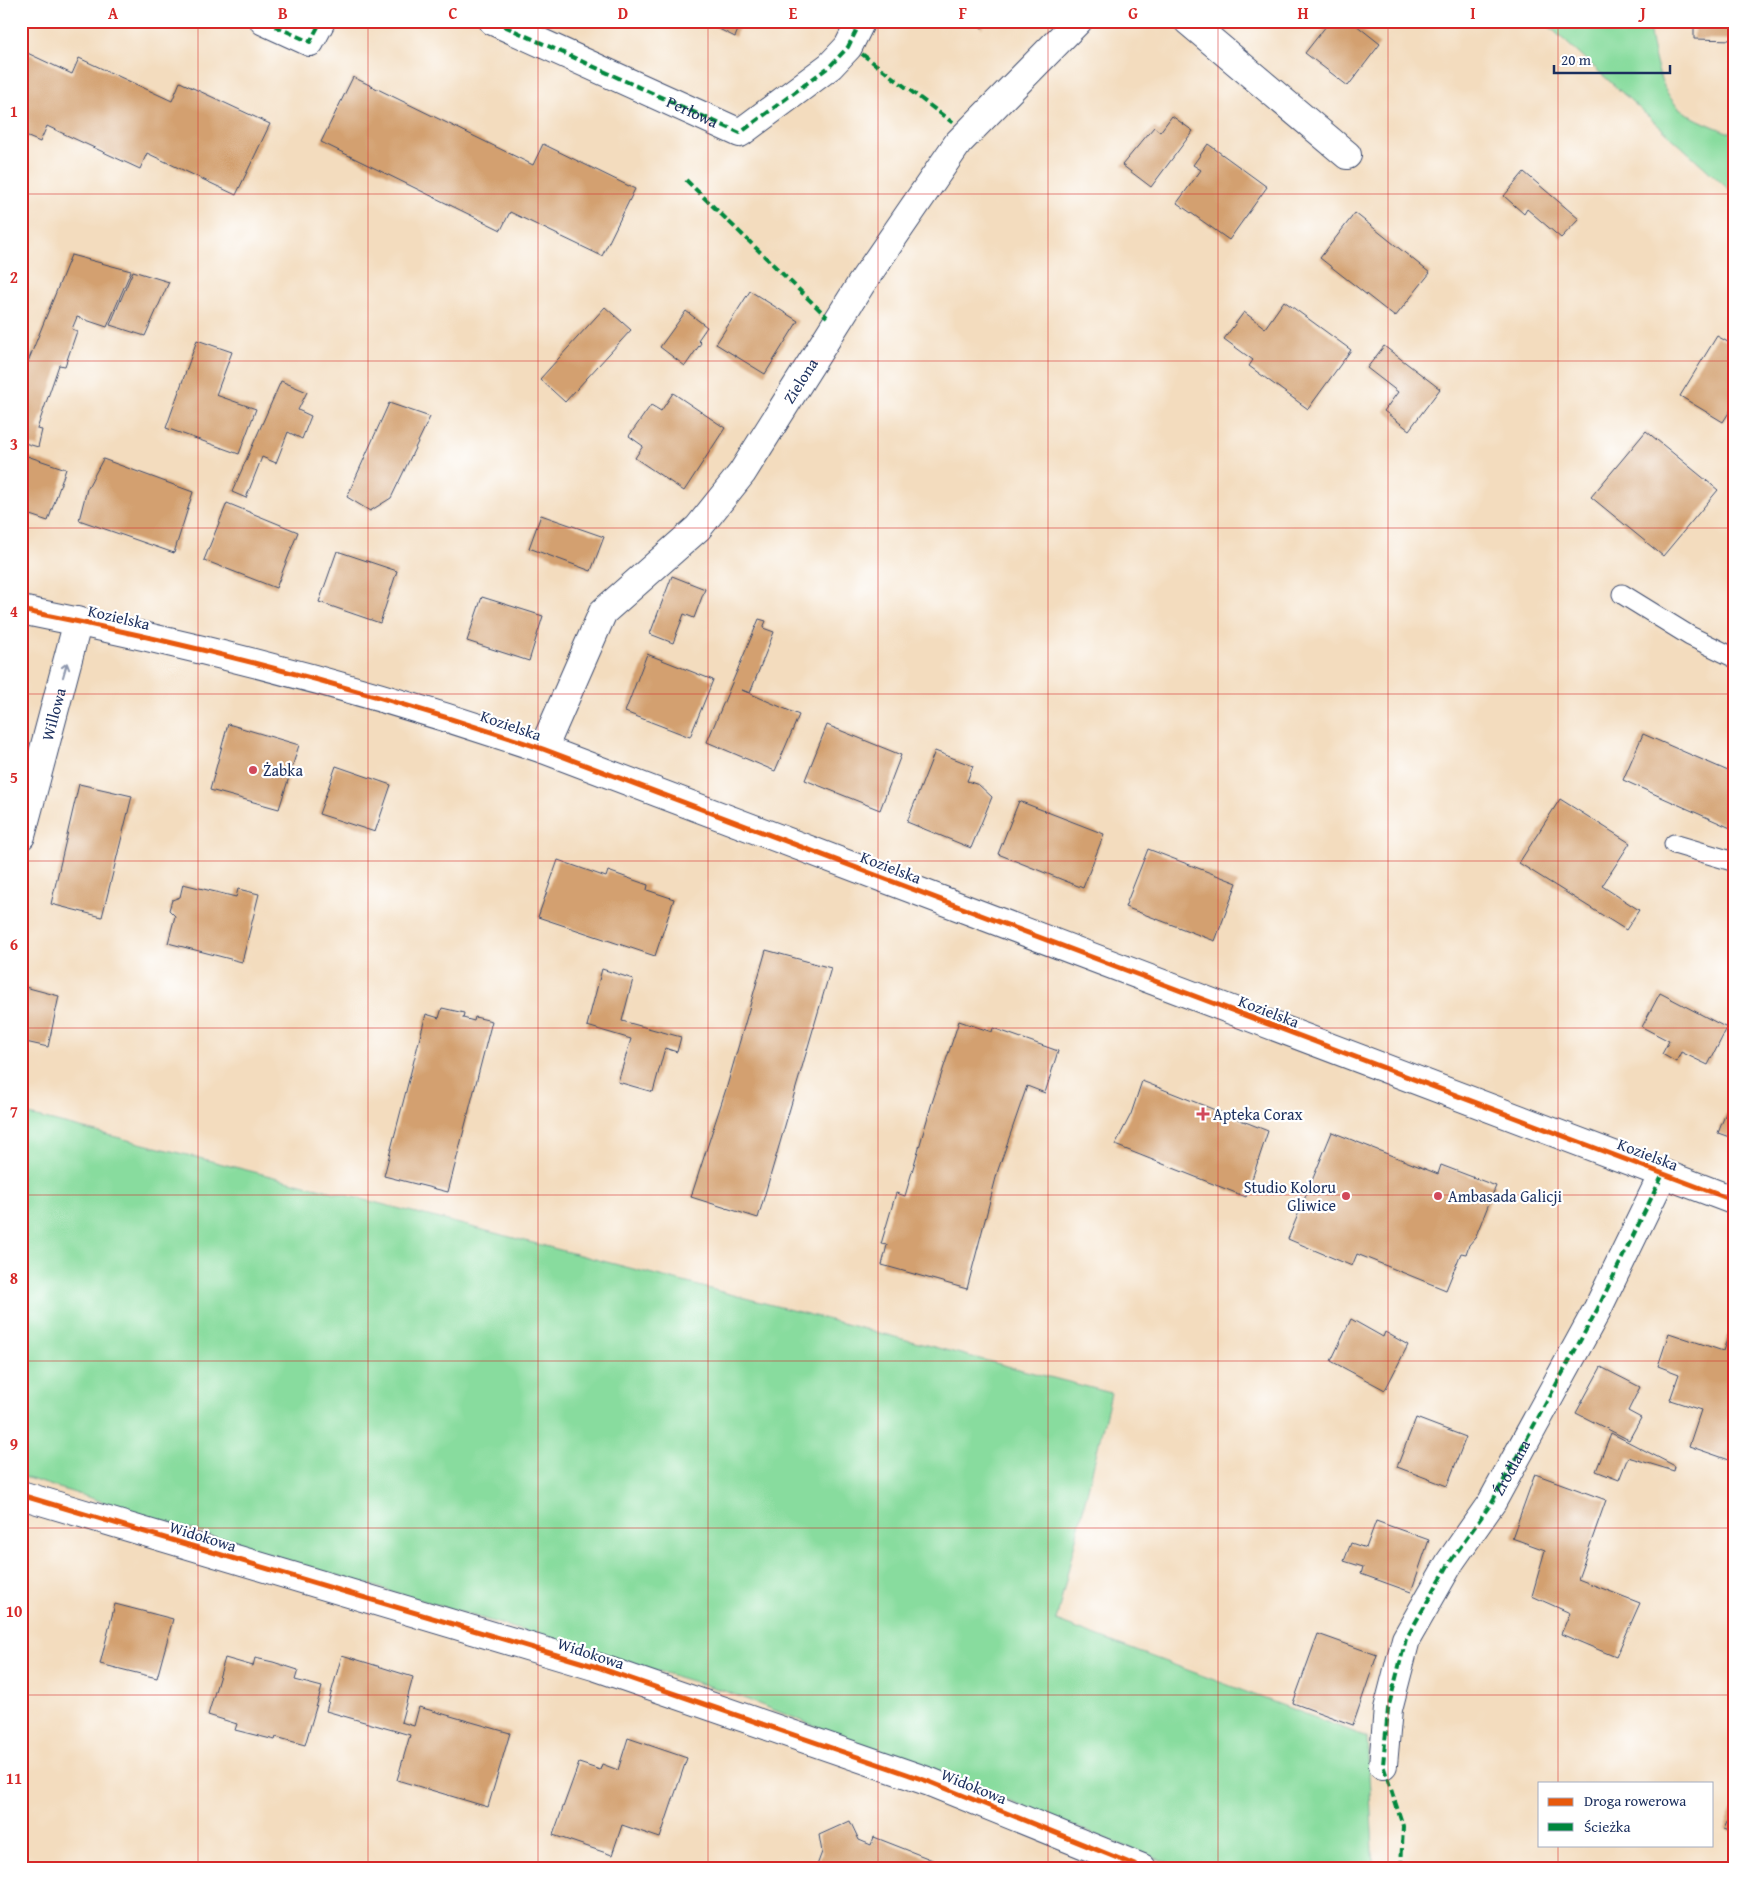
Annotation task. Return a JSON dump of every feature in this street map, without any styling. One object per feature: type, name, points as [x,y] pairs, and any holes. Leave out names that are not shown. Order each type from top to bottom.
[{"type":"street","points":[[264,21],[310,42],[321,21]]},
{"type":"street","name":"Perłowa","points":[[493,21],[740,133],[830,66],[848,48],[861,21]]},
{"type":"street","name":"Zielona","points":[[543,749],[603,612],[698,528],[737,480],[861,284],[958,143],[1078,21]]},
{"type":"street","points":[[1188,21],[1347,155]]},
{"type":"street","name":"Kozielska","points":[[21,610],[78,621],[257,663],[462,721],[543,749],[1735,1201]]},
{"type":"street","name":"Willowa","points":[[21,836],[78,621]]},
{"type":"street","name":"Źródlana","points":[[1383,1765],[1388,1709],[1406,1639],[1450,1562],[1492,1502],[1597,1310],[1663,1174]]},
{"type":"street","name":"Widokowa","points":[[21,1494],[597,1667],[930,1782],[1142,1868]]},
{"type":"lane","points":[[1622,594],[1690,636],[1735,658]]},
{"type":"lane","points":[[1674,844],[1735,862]]},
{"type":"green space","points":[[1543,21],[1648,21],[1658,70],[1667,93],[1674,102],[1687,114],[1698,120],[1727,132],[1735,132],[1735,195]]},
{"type":"green space","points":[[21,1113],[460,1224],[1111,1393],[1056,1621],[1367,1737],[1374,1868],[1181,1868],[725,1691],[313,1568],[21,1476]]},
{"type":"building","points":[[703,21],[742,21],[735,37]]},
{"type":"building","points":[[974,21],[987,21],[982,28]]},
{"type":"building","points":[[1330,21],[1351,21],[1380,44],[1348,86],[1305,53]]},
{"type":"building","points":[[1694,21],[1735,21],[1735,40],[1694,39]]},
{"type":"building","points":[[21,50],[72,74],[79,58],[172,101],[180,82],[270,124],[236,195],[147,153],[140,169],[47,126],[40,142],[21,134]]},
{"type":"building","points":[[353,77],[533,165],[543,144],[635,189],[602,256],[510,212],[501,230],[321,142]]},
{"type":"building","points":[[1172,116],[1193,131],[1151,187],[1122,165],[1154,127],[1160,132]]},
{"type":"building","points":[[1208,144],[1267,187],[1229,240],[1177,203],[1201,170],[1193,165]]},
{"type":"building","points":[[1524,172],[1579,219],[1561,238],[1527,209],[1524,214],[1504,196]]},
{"type":"building","points":[[1355,213],[1430,273],[1395,317],[1320,258]]},
{"type":"building","points":[[71,255],[131,271],[107,327],[77,317],[72,329],[77,331],[65,366],[59,365],[37,429],[42,430],[38,447],[21,442],[21,379]]},
{"type":"building","points":[[133,271],[169,282],[145,336],[110,325]]},
{"type":"building","points":[[750,291],[798,321],[765,374],[716,344]]},
{"type":"building","points":[[1284,301],[1351,350],[1308,409],[1249,366],[1253,360],[1224,339],[1244,312],[1265,328]]},
{"type":"building","points":[[605,307],[631,330],[565,402],[540,379]]},
{"type":"building","points":[[686,311],[707,327],[698,340],[701,343],[685,366],[660,347]]},
{"type":"building","points":[[1717,336],[1735,346],[1735,403],[1723,422],[1680,396]]},
{"type":"building","points":[[197,340],[232,352],[216,395],[256,409],[239,454],[166,428]]},
{"type":"building","points":[[1384,346],[1440,389],[1409,430],[1384,411],[1398,392],[1367,368]]},
{"type":"building","points":[[281,381],[307,392],[298,410],[311,416],[302,439],[288,432],[276,463],[262,457],[246,498],[232,492]]},
{"type":"building","points":[[673,393],[725,428],[684,491],[635,458],[643,446],[629,436],[651,405],[661,411]]},
{"type":"building","points":[[389,403],[430,417],[391,498],[370,511],[347,497]]},
{"type":"building","points":[[1646,431],[1718,490],[1663,556],[1591,497]]},
{"type":"building","points":[[21,454],[66,469],[48,521],[21,512]]},
{"type":"building","points":[[103,459],[193,492],[174,553],[79,520],[87,489]]},
{"type":"building","points":[[227,503],[298,532],[276,588],[204,560]]},
{"type":"building","points":[[541,515],[604,537],[591,571],[529,548]]},
{"type":"building","points":[[337,551],[397,571],[380,623],[319,602]]},
{"type":"building","points":[[672,576],[705,589],[694,618],[684,614],[673,643],[650,634]]},
{"type":"building","points":[[482,597],[543,616],[529,661],[467,641]]},
{"type":"building","points":[[759,619],[766,621],[763,628],[774,632],[750,693],[742,690],[799,715],[775,771],[707,742]]},
{"type":"building","points":[[647,654],[713,680],[690,737],[625,712]]},
{"type":"building","name":"Żabka","points":[[228,724],[299,745],[279,809],[210,790]]},
{"type":"building","points":[[827,725],[901,755],[880,810],[805,780]]},
{"type":"building","points":[[1643,734],[1735,774],[1735,830],[1623,780]]},
{"type":"building","points":[[935,751],[973,766],[967,781],[979,785],[992,797],[971,848],[907,822]]},
{"type":"building","points":[[336,766],[391,785],[375,832],[319,814]]},
{"type":"building","points":[[79,784],[132,796],[102,917],[51,904]]},
{"type":"building","points":[[1560,799],[1630,843],[1602,886],[1639,910],[1626,930],[1519,863]]},
{"type":"building","points":[[1019,801],[1104,834],[1083,888],[998,854]]},
{"type":"building","points":[[1148,849],[1237,883],[1215,941],[1125,907]]},
{"type":"building","points":[[558,860],[606,877],[608,871],[648,885],[647,890],[674,899],[655,956],[538,917]]},
{"type":"building","points":[[183,884],[236,897],[238,889],[259,894],[242,962],[168,943],[175,916],[169,910],[172,900],[180,897]]},
{"type":"building","points":[[766,950],[831,968],[758,1218],[691,1197],[727,1086]]},
{"type":"building","points":[[602,969],[633,979],[622,1021],[681,1037],[677,1052],[665,1048],[653,1092],[618,1082],[631,1039],[587,1026]]},
{"type":"building","points":[[21,986],[59,996],[48,1047],[21,1041]]},
{"type":"building","points":[[1660,993],[1727,1028],[1708,1065],[1681,1052],[1676,1062],[1662,1054],[1669,1041],[1642,1027]]},
{"type":"building","points":[[442,1008],[464,1013],[463,1018],[474,1021],[475,1017],[492,1021],[448,1192],[384,1176],[426,1014],[439,1018]]},
{"type":"building","points":[[959,1021],[992,1032],[993,1028],[1058,1051],[1045,1093],[1027,1086],[998,1170],[967,1289],[882,1265],[887,1245],[881,1244],[896,1193],[905,1196],[931,1106]]},
{"type":"building","points":[[1142,1081],[1268,1131],[1246,1197],[1115,1145],[1131,1114]]},
{"type":"building","points":[[1735,1090],[1735,1139],[1718,1133]]},
{"type":"building","points":[[1332,1132],[1438,1174],[1441,1165],[1496,1186],[1475,1238],[1469,1245],[1466,1254],[1461,1253],[1446,1290],[1357,1254],[1352,1266],[1288,1239]]},
{"type":"building","points":[[1735,1316],[1735,1462],[1689,1446],[1701,1410],[1670,1400],[1679,1374],[1658,1366],[1669,1333],[1723,1351]]},
{"type":"building","points":[[1351,1319],[1383,1337],[1385,1332],[1408,1345],[1385,1390],[1331,1361]]},
{"type":"building","points":[[1601,1367],[1640,1387],[1628,1411],[1641,1418],[1629,1440],[1576,1413]]},
{"type":"building","points":[[1416,1418],[1466,1437],[1447,1486],[1397,1467]]},
{"type":"building","points":[[1611,1433],[1675,1466],[1674,1471],[1628,1457],[1619,1480],[1596,1471]]},
{"type":"building","points":[[1535,1474],[1606,1500],[1578,1579],[1640,1603],[1616,1657],[1561,1634],[1570,1613],[1532,1596],[1545,1550],[1512,1538]]},
{"type":"building","points":[[1376,1521],[1429,1540],[1411,1592],[1361,1574],[1363,1567],[1344,1561],[1351,1543],[1366,1548]]},
{"type":"building","points":[[115,1604],[173,1619],[157,1678],[100,1664]]},
{"type":"building","points":[[1318,1634],[1377,1655],[1353,1725],[1293,1703]]},
{"type":"building","points":[[342,1655],[413,1677],[401,1722],[414,1726],[419,1707],[510,1733],[488,1807],[397,1780],[410,1735],[326,1711]]},
{"type":"building","points":[[225,1658],[253,1666],[255,1658],[273,1662],[298,1670],[295,1680],[322,1687],[305,1745],[276,1737],[275,1740],[235,1730],[237,1724],[208,1715]]},
{"type":"building","points":[[628,1738],[687,1758],[660,1838],[622,1825],[612,1855],[553,1835],[579,1763],[600,1770],[602,1764],[618,1770]]},
{"type":"building","points":[[1735,1804],[1735,1833],[1724,1829]]},
{"type":"building","points":[[850,1821],[859,1840],[871,1845],[874,1837],[953,1868],[816,1868],[822,1852],[819,1835]]},
{"type":"marked path","points":[[264,21],[310,42],[321,21]]},
{"type":"marked path","points":[[493,21],[740,133],[830,66],[848,47],[861,21]]},
{"type":"marked path","points":[[862,54],[953,123]]},
{"type":"marked path","points":[[686,180],[827,317]]},
{"type":"marked path","points":[[1401,1868],[1403,1826],[1383,1765],[1388,1709],[1406,1639],[1450,1562],[1492,1502],[1597,1310],[1663,1174]]},
{"type":"cycle path","points":[[21,610],[153,638],[284,671],[414,708],[543,749],[1735,1201]]},
{"type":"cycle path","points":[[21,1495],[597,1667],[930,1782],[1142,1868]]},
{"type":"place","name":"Żabka","points":[[253,770]]},
{"type":"place","name":"Apteka Corax","points":[[1203,1114]]},
{"type":"place","name":"Studio Koloru Gliwice","points":[[1346,1196]]},
{"type":"place","name":"Ambasada Galicji","points":[[1438,1196]]}]
